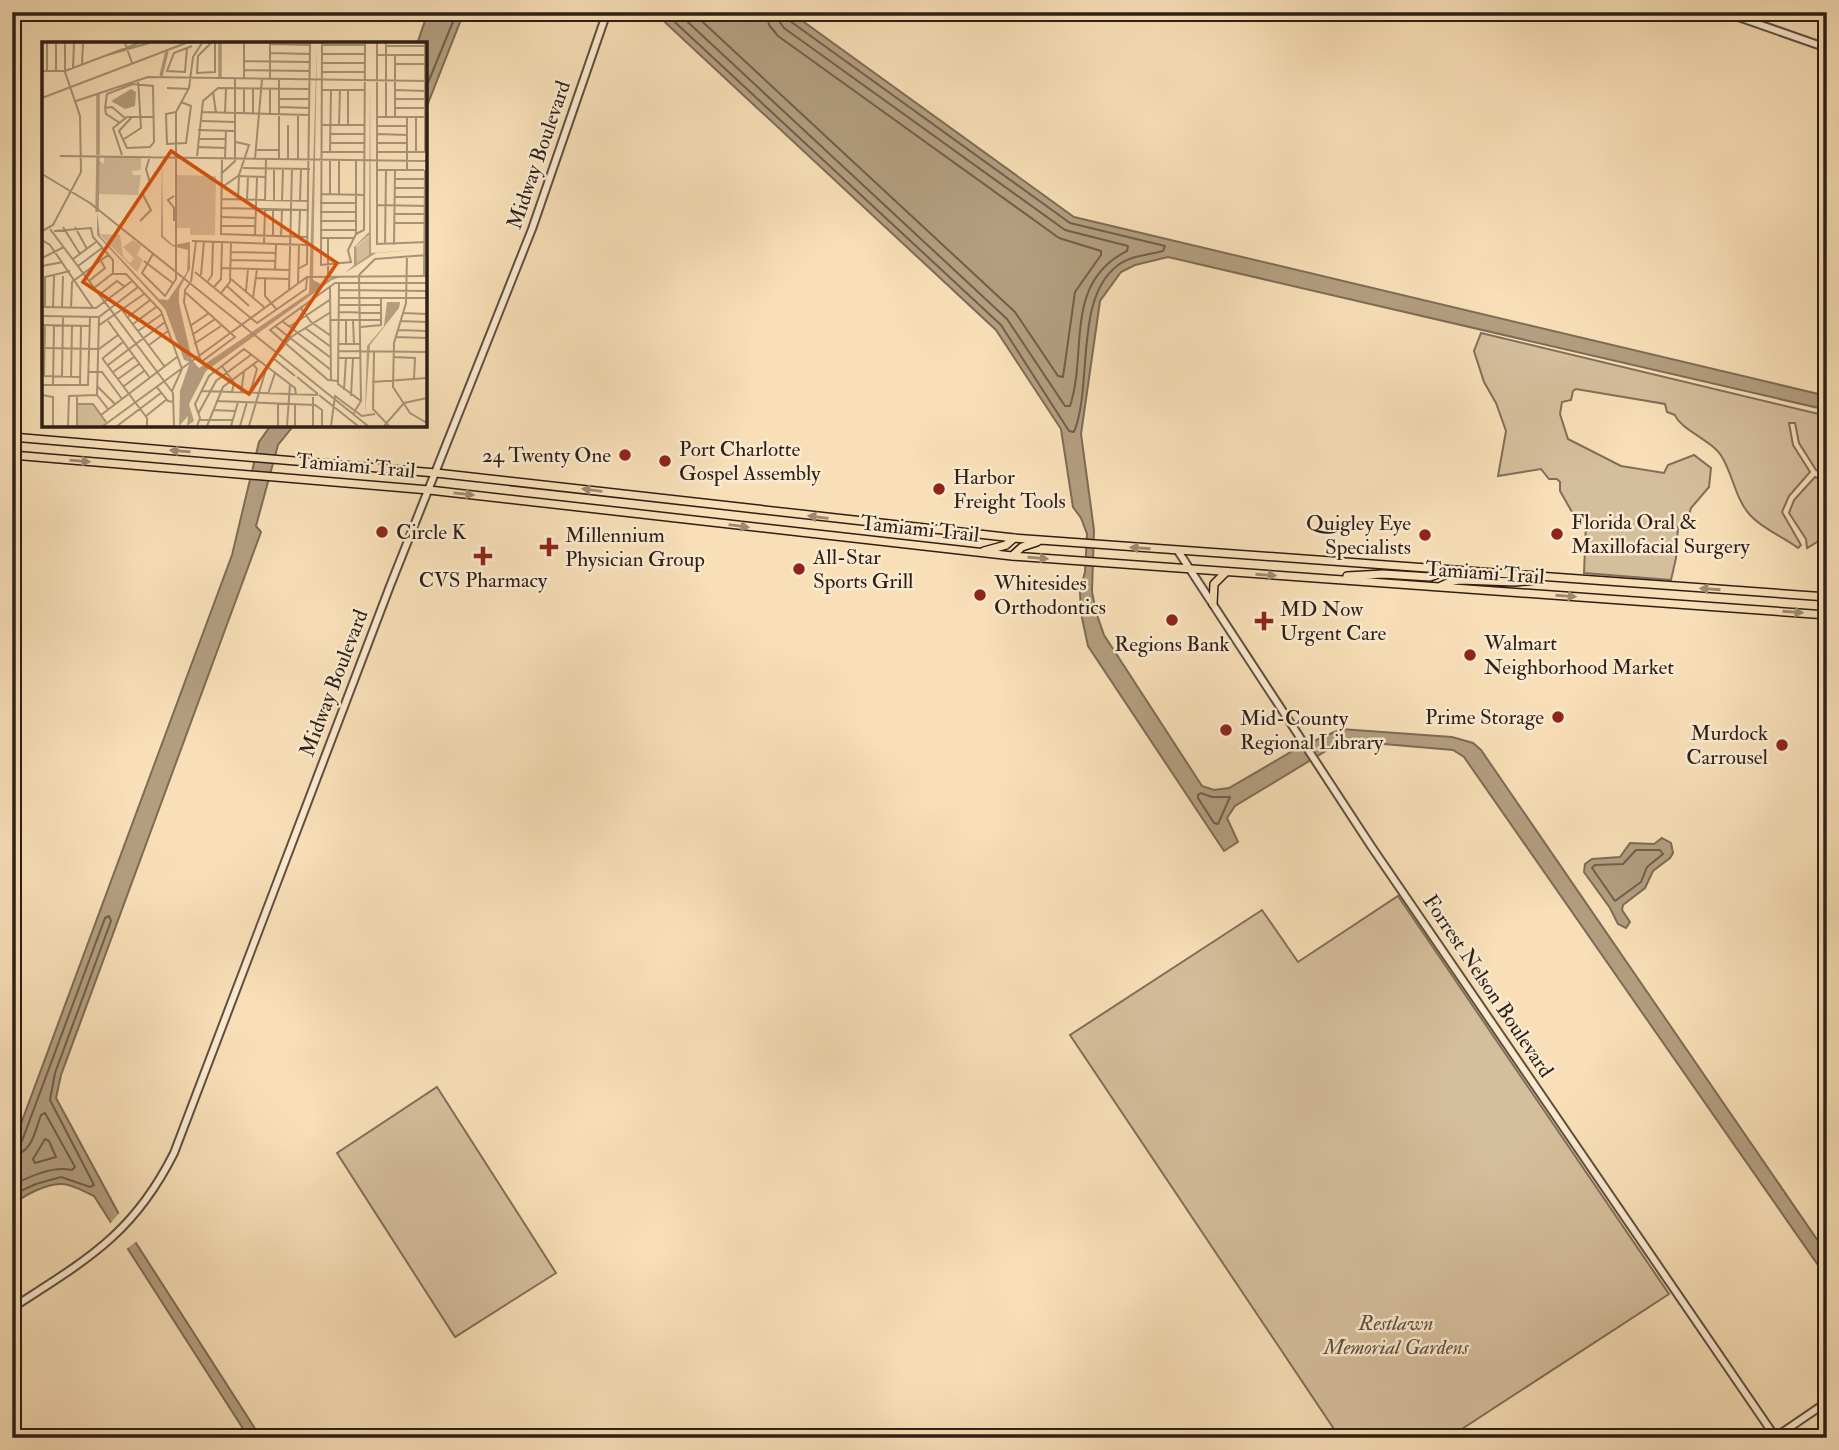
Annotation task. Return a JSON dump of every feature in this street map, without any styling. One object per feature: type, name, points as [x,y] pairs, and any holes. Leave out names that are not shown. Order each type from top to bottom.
[{"type":"main road","name":"Tamiami Trail","points":[[12,438],[436,473],[1041,541],[1827,597]]},
{"type":"main road","name":"Tamiami Trail","points":[[12,455],[429,490],[1012,556],[1827,615]]},
{"type":"main road","points":[[977,552],[1006,545],[1014,538]]},
{"type":"main road","points":[[1012,556],[1021,547],[1041,541]]},
{"type":"main road","points":[[1318,578],[1383,574],[1430,577],[1448,570]]},
{"type":"main road","points":[[1213,604],[1214,584],[1226,572]]},
{"type":"main road","points":[[1440,587],[1460,580],[1515,582],[1557,578]]},
{"type":"street","name":"Midway Boulevard","points":[[12,1308],[87,1259],[113,1238],[158,1184],[174,1153],[381,611],[532,229],[607,12]]},
{"type":"street","points":[[1724,12],[1827,48]]},
{"type":"street","name":"Forrest Nelson Boulevard","points":[[1178,551],[1315,761],[1775,1437]]},
{"type":"street","points":[[1775,1437],[1827,1402]]},
{"type":"green space","points":[[1481,333],[1827,416],[1827,475],[1816,470],[1799,443],[1795,423],[1789,423],[1793,445],[1810,472],[1789,496],[1782,512],[1801,545],[1798,548],[1750,515],[1722,457],[1711,445],[1683,426],[1675,415],[1667,412],[1665,404],[1576,389],[1571,400],[1562,402],[1560,414],[1568,439],[1621,466],[1664,473],[1668,465],[1694,455],[1711,468],[1709,487],[1691,508],[1686,525],[1678,527],[1671,580],[1584,573],[1586,523],[1576,519],[1560,491],[1560,482],[1557,479],[1549,479],[1541,469],[1498,476],[1506,431],[1496,403],[1484,382],[1474,351]]},
{"type":"green space","points":[[1815,477],[1827,482],[1827,536],[1807,548],[1806,539],[1789,513],[1794,500]]},
{"type":"green space","name":"Restlawn Memorial Gardens","points":[[1398,896],[1669,1294],[1448,1438],[1340,1438],[1070,1035],[1262,910],[1298,962]]},
{"type":"green space","points":[[437,1087],[556,1273],[455,1337],[337,1153]]},
{"type":"water","points":[[428,12],[464,12],[427,106],[427,42],[418,42]]},
{"type":"water","points":[[654,12],[790,12],[1074,217],[1827,396],[1827,410],[1168,257],[1135,265],[1121,272],[1100,301],[1081,434],[1094,530],[1092,592],[1096,612],[1104,635],[1202,786],[1214,790],[1229,788],[1296,749],[1341,729],[1452,737],[1473,743],[1481,750],[1827,1254],[1827,1278],[1464,757],[1453,750],[1349,741],[1339,743],[1235,806],[1227,818],[1238,842],[1224,851],[1088,646],[1081,613],[1080,591],[1085,572],[1087,534],[1073,507],[1061,429],[996,330]]},
{"type":"water","points":[[270,427],[292,427],[278,445],[256,526],[261,532],[61,1075],[56,1098],[127,1229],[261,1438],[249,1438],[94,1196],[70,1185],[56,1184],[28,1195],[12,1207],[12,1148],[232,555],[259,442]]},
{"type":"water","points":[[1662,838],[1671,843],[1673,853],[1653,871],[1645,888],[1623,905],[1622,910],[1630,922],[1626,928],[1618,924],[1584,872],[1585,864],[1592,859],[1620,857],[1630,843],[1654,844]]},
{"type":"pier","points":[[121,1211],[137,1241],[125,1250],[109,1225]]},
{"type":"place","name":"24 Twenty One","points":[[625,455]]},
{"type":"place","name":"Port Charlotte Gospel Assembly","points":[[665,461]]},
{"type":"place","name":"Harbor Freight Tools","points":[[939,489]]},
{"type":"place","name":"Circle K","points":[[382,532]]},
{"type":"place","name":"Florida Oral & Maxillofacial Surgery","points":[[1557,534]]},
{"type":"place","name":"Quigley Eye Specialists","points":[[1425,535]]},
{"type":"place","name":"Millennium Physician Group","points":[[549,547]]},
{"type":"place","name":"CVS Pharmacy","points":[[483,556]]},
{"type":"place","name":"All-Star Sports Grill","points":[[799,569]]},
{"type":"place","name":"Whitesides Orthodontics","points":[[980,595]]},
{"type":"place","name":"Regions Bank","points":[[1172,620]]},
{"type":"place","name":"MD Now Urgent Care","points":[[1264,621]]},
{"type":"place","name":"Walmart Neighborhood Market","points":[[1470,655]]},
{"type":"place","name":"Prime Storage","points":[[1558,717]]},
{"type":"place","name":"Mid-County Regional Library","points":[[1226,730]]},
{"type":"place","name":"Murdock Carrousel","points":[[1782,745]]}]
